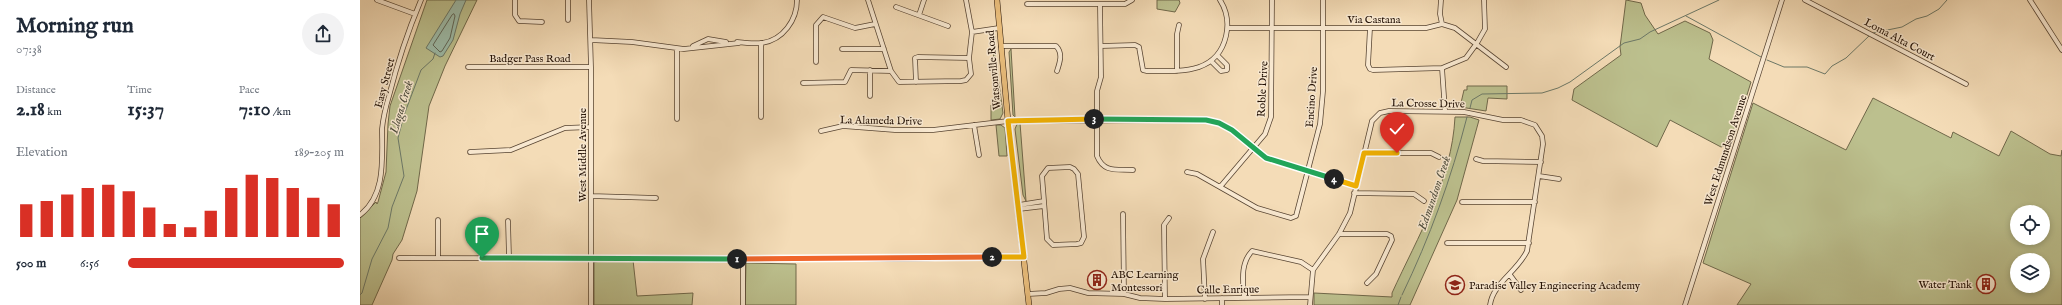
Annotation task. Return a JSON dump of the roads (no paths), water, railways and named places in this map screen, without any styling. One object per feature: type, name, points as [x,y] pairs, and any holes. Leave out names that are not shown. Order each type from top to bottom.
[{"type":"main road","name":"Watsonville Road","points":[[997,0],[1008,121],[1029,305]]},
{"type":"street","points":[[377,0],[415,14]]},
{"type":"street","name":"Easy Street","points":[[360,215],[373,201],[378,189],[383,155],[382,128],[388,97],[421,0]]},
{"type":"street","points":[[515,0],[515,15],[519,21],[542,22]]},
{"type":"street","points":[[568,0],[568,20]]},
{"type":"street","points":[[589,0],[590,6]]},
{"type":"street","points":[[590,6],[592,0]]},
{"type":"street","points":[[591,40],[632,42],[677,48],[689,48],[708,39],[739,43],[761,43],[778,36],[786,30],[796,13],[797,0]]},
{"type":"street","points":[[868,0],[891,70],[899,82],[966,80],[971,74],[969,58],[972,32],[966,0]]},
{"type":"street","points":[[919,15],[924,0]]},
{"type":"street","points":[[1027,4],[1100,5],[1125,4],[1132,0]]},
{"type":"street","points":[[1101,46],[1135,45],[1141,50],[1143,70],[1191,70],[1211,61],[1224,45],[1228,28],[1227,15],[1220,0]]},
{"type":"street","name":"Roble Drive","points":[[1220,187],[1265,134],[1271,117],[1272,0]]},
{"type":"street","name":"Encino Drive","points":[[1187,172],[1197,174],[1257,208],[1291,218],[1296,216],[1299,210],[1320,124],[1323,91],[1323,0]]},
{"type":"street","points":[[1441,0],[1440,14],[1442,24],[1455,28],[1477,43],[1506,67]]},
{"type":"street","points":[[1370,28],[1370,69],[1442,68],[1466,58],[1477,43],[1485,28],[1484,0]]},
{"type":"street","name":"West Edmundson Avenue","points":[[1685,305],[1782,0]]},
{"type":"street","name":"Loma Alta Court","points":[[1804,0],[1966,84]]},
{"type":"street","points":[[2030,0],[2062,50]]},
{"type":"street","points":[[1100,5],[1101,77],[1097,91],[1097,156],[1101,164],[1108,169],[1132,170]]},
{"type":"street","name":"West Middle Avenue","points":[[590,6],[591,305]]},
{"type":"street","points":[[896,7],[948,26]]},
{"type":"street","points":[[816,62],[816,25],[823,16],[855,28],[875,24]]},
{"type":"street","name":"Via Castana","points":[[1228,28],[1426,28],[1442,24]]},
{"type":"street","points":[[1177,71],[1177,34],[1179,25]]},
{"type":"street","points":[[972,32],[1000,28]]},
{"type":"street","points":[[761,43],[761,117]]},
{"type":"street","points":[[1001,46],[1056,46],[1059,49],[1060,56],[1057,71]]},
{"type":"street","points":[[677,48],[677,119]]},
{"type":"street","points":[[842,49],[884,50]]},
{"type":"street","points":[[1211,61],[1221,71],[1227,70],[1227,65],[1217,55]]},
{"type":"street","points":[[916,82],[915,58],[969,58]]},
{"type":"street","name":"Badger Pass Road","points":[[468,67],[591,67]]},
{"type":"street","points":[[1442,68],[1445,111]]},
{"type":"street","points":[[803,83],[845,82],[851,70],[891,70]]},
{"type":"street","points":[[870,70],[870,96]]},
{"type":"street","name":"La Crosse Drive","points":[[1310,305],[1313,270],[1339,234],[1350,213],[1372,120],[1380,113],[1389,111],[1445,111],[1471,112],[1503,120],[1521,120],[1530,122],[1535,125],[1542,136],[1543,144],[1539,176],[1529,242],[1524,259],[1494,291],[1490,305]]},
{"type":"street","name":"La Alameda Drive","points":[[821,131],[843,126],[933,130],[1008,121],[1097,119],[1206,120],[1219,123],[1232,130],[1266,158],[1356,186]]},
{"type":"street","points":[[974,125],[979,155]]},
{"type":"street","points":[[470,152],[511,150],[565,128],[591,127]]},
{"type":"street","points":[[1364,153],[1431,153],[1439,157]]},
{"type":"street","points":[[1476,159],[1483,161],[1541,162]]},
{"type":"street","points":[[1048,168],[1074,169],[1078,174],[1083,240],[1078,244],[1050,243],[1047,239],[1044,206],[1042,173],[1048,168]]},
{"type":"street","points":[[1539,176],[1559,179]]},
{"type":"street","points":[[1354,193],[1414,194],[1424,201]]},
{"type":"street","points":[[591,196],[656,198]]},
{"type":"street","points":[[1019,207],[1044,201]]},
{"type":"street","points":[[1462,202],[1535,202]]},
{"type":"street","points":[[1019,207],[1044,206]]},
{"type":"street","points":[[1123,214],[1124,294]]},
{"type":"street","points":[[1165,299],[1164,225],[1169,218]]},
{"type":"street","points":[[438,220],[438,258]]},
{"type":"street","points":[[508,221],[509,257]]},
{"type":"street","points":[[1205,299],[1203,259],[1213,232]]},
{"type":"street","points":[[1339,234],[1387,234],[1391,236],[1392,240],[1376,274],[1367,283]]},
{"type":"street","points":[[1447,243],[1529,242]]},
{"type":"street","points":[[1244,298],[1243,270],[1246,257],[1252,250],[1301,262],[1313,270]]},
{"type":"street","points":[[399,258],[509,257],[591,260],[1024,257]]},
{"type":"street","points":[[743,259],[743,305]]},
{"type":"street","points":[[1510,275],[1522,290]]},
{"type":"street","name":"Calle Enrique","points":[[1028,294],[1046,293],[1059,289],[1070,288],[1088,293],[1124,294],[1140,298],[1165,299],[1310,297]]},
{"type":"street","points":[[1222,298],[1222,305]]},
{"type":"water","points":[[456,0],[466,0],[460,14],[453,40],[443,56],[440,57],[426,48]]},
{"type":"waterway","name":"Edmundson Creek","points":[[1470,108],[1472,100],[1482,94],[1542,93],[1558,88],[1570,82],[1624,43],[1640,39],[1650,32],[1719,0]]},
{"type":"waterway","points":[[1873,33],[1902,27],[1916,19],[1927,16],[1939,9],[1947,0]]},
{"type":"waterway","points":[[1686,16],[1761,57]]},
{"type":"waterway","points":[[1767,60],[1784,67],[1807,67],[1825,74],[1832,66],[1846,58],[1869,36]]},
{"type":"waterway","name":"Llagas Creek","points":[[360,295],[362,293],[372,259],[388,228],[392,207],[404,176],[398,138],[404,115],[421,70],[433,59],[435,53]]},
{"type":"waterway","name":"Edmundson Creek","points":[[1402,295],[1439,208],[1467,117]]},
{"type":"waterway","name":"Edmundson Creek","points":[[1398,305],[1401,297]]},
{"type":"place","name":"ABC Learning Montessori","points":[[1097,280]]},
{"type":"place","name":"Water Tank","points":[[1986,284]]},
{"type":"place","name":"Paradise Valley Engineering Academy","points":[[1455,285]]}]
